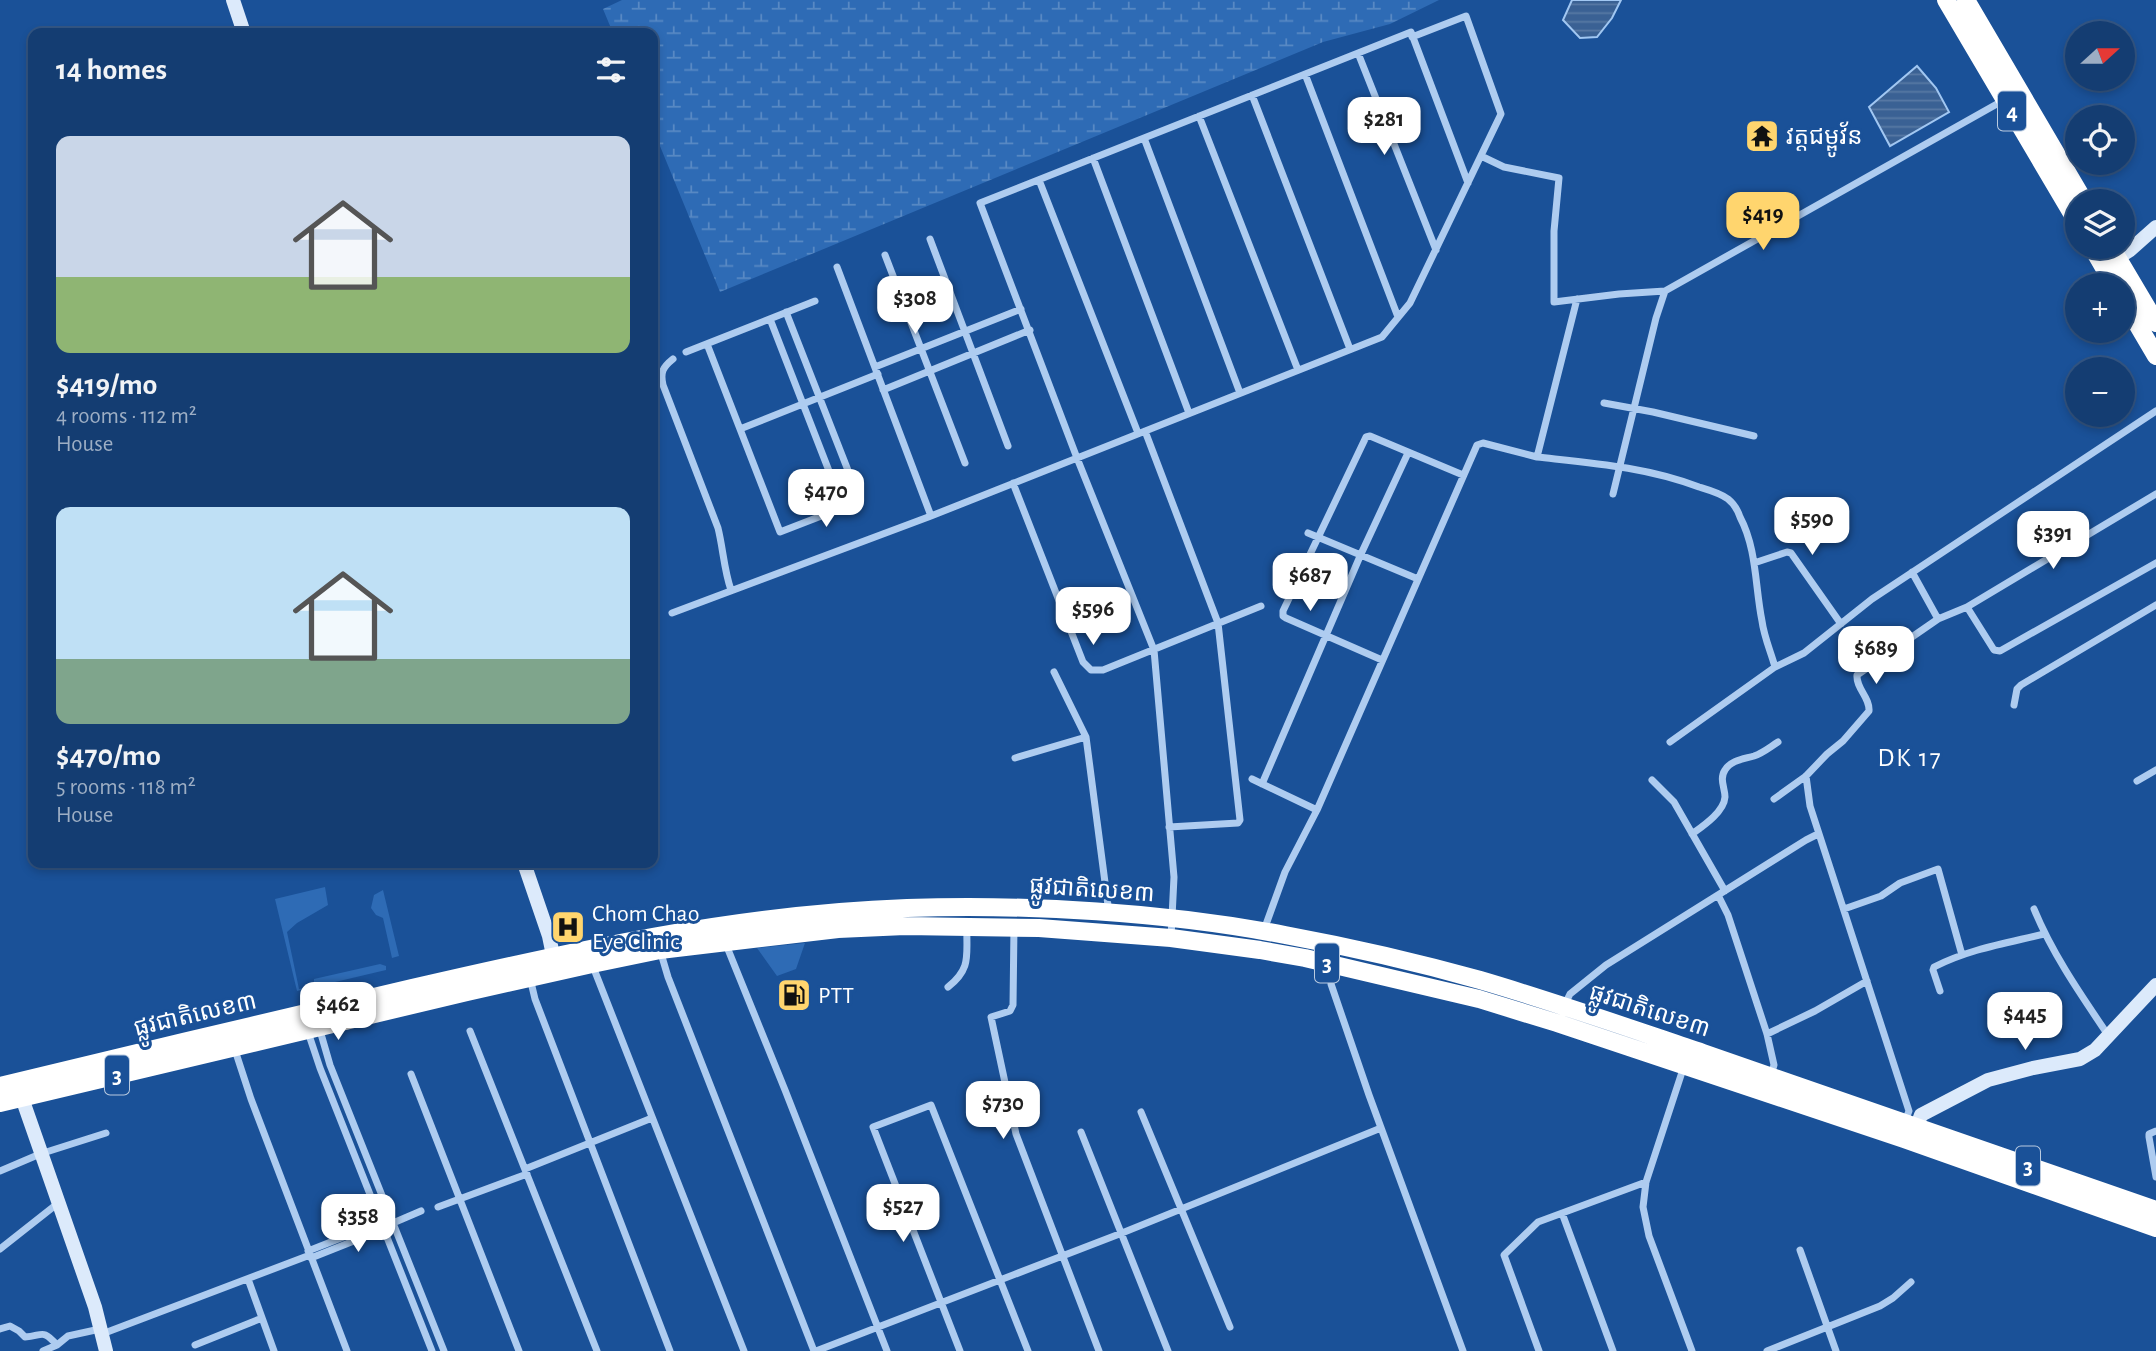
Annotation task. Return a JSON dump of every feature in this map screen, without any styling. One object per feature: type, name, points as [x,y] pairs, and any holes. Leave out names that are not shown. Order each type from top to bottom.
[{"type":"highway","name":"4","points":[[1946,0],[2076,189]]},
{"type":"highway","name":"4","points":[[1966,0],[2065,199]]},
{"type":"highway","points":[[2112,259],[2156,323]]},
{"type":"highway","points":[[2135,320],[2156,356]]},
{"type":"highway","name":"ផ្លូវជាតិលេខ៣","points":[[0,1103],[232,1039],[313,1028],[555,963],[704,927],[834,912],[904,908],[967,907],[1110,914],[1264,931],[1339,945],[1468,977],[1770,1076],[1913,1118],[2156,1210]]},
{"type":"highway","name":"ផ្លូវជាតិលេខ៣","points":[[555,963],[592,964],[660,950],[838,929],[967,926],[1014,926],[1171,938],[1260,950],[1334,964],[1479,999],[1904,1139],[2156,1228]]},
{"type":"highway","name":"ផ្លូវជាតិលេខ៣","points":[[0,1086],[232,1039],[529,970]]},
{"type":"street","points":[[233,0],[242,28]]},
{"type":"street","points":[[672,613],[931,516],[1382,337],[1410,303],[1501,111],[1466,16],[1412,37]]},
{"type":"street","points":[[1171,938],[1174,877],[1154,650],[1077,458],[980,203],[1411,32],[1468,183]]},
{"type":"street","points":[[1358,53],[1436,250]]},
{"type":"street","points":[[1306,74],[1398,317]]},
{"type":"street","points":[[1252,95],[1350,349]]},
{"type":"street","points":[[1481,156],[1504,167],[1559,177],[1554,231],[1554,302],[1665,291],[2012,95]]},
{"type":"street","points":[[1199,116],[1298,370]]},
{"type":"street","points":[[1144,138],[1240,393]]},
{"type":"street","points":[[1093,159],[1189,414]]},
{"type":"street","points":[[1039,180],[1218,623],[1240,820],[1238,823],[1169,827]]},
{"type":"street","points":[[2135,246],[2156,227]]},
{"type":"street","points":[[930,239],[1008,446]]},
{"type":"street","points":[[885,255],[965,463]]},
{"type":"street","points":[[837,267],[931,516]]},
{"type":"street","points":[[1613,494],[1665,291]]},
{"type":"street","points":[[1537,457],[1577,299]]},
{"type":"street","points":[[686,352],[815,301]]},
{"type":"street","points":[[740,429],[820,397],[921,349],[1021,309]]},
{"type":"street","points":[[707,344],[780,532],[843,507],[860,500],[786,312]]},
{"type":"street","points":[[770,319],[843,507]]},
{"type":"street","points":[[884,390],[1030,330]]},
{"type":"street","points":[[673,359],[664,367],[661,376],[663,385],[718,527],[724,551],[725,574],[731,590]]},
{"type":"street","points":[[1604,403],[1754,436]]},
{"type":"street","points":[[1670,742],[1775,667],[1804,653],[1872,599],[2156,411]]},
{"type":"street","points":[[1382,660],[1283,616],[1283,611],[1366,437],[1370,436],[1463,475]]},
{"type":"street","points":[[1264,931],[1285,872],[1317,810],[1463,475],[1480,442],[1537,457],[1620,465],[1688,482],[1730,500],[1741,518],[1754,563],[1762,622],[1775,667]]},
{"type":"street","points":[[1262,784],[1360,554],[1408,453]]},
{"type":"street","points":[[1013,483],[1083,662],[1091,670],[1103,670],[1261,606]]},
{"type":"street","points":[[1774,799],[1806,776],[1843,741],[1869,711],[1868,700],[1857,683],[1857,675],[1938,619],[1967,607],[2156,494]]},
{"type":"street","points":[[1308,533],[1418,579]]},
{"type":"street","points":[[1754,563],[1791,552],[1841,624]]},
{"type":"street","points":[[1967,607],[1994,650],[2000,651],[2156,564]]},
{"type":"street","points":[[1912,572],[1938,619]]},
{"type":"street","points":[[2014,705],[2017,689],[2021,685],[2156,605]]},
{"type":"street","points":[[1054,672],[1086,737],[1110,914]]},
{"type":"street","points":[[1015,758],[1086,737]]},
{"type":"street","points":[[1692,834],[1707,823],[1721,807],[1725,797],[1722,778],[1725,769],[1734,762],[1754,756],[1778,742]]},
{"type":"street","points":[[2137,781],[2156,770]]},
{"type":"street","points":[[1806,776],[1810,806],[1818,834],[1913,1118],[1988,1080],[2080,1059],[2109,1037],[2156,985]]},
{"type":"street","points":[[1252,779],[1317,810]]},
{"type":"street","points":[[1652,780],[1675,802],[1721,893],[1767,1034],[1774,1065],[1770,1076]]},
{"type":"street","points":[[1564,1007],[1570,994],[1605,965],[1818,834]]},
{"type":"street","points":[[526,868],[555,963]]},
{"type":"street","points":[[1843,909],[1881,896],[1900,883],[1938,869],[1962,955]]},
{"type":"street","points":[[2034,909],[2044,934],[2109,1037]]},
{"type":"street","points":[[948,986],[961,977],[965,967],[967,926]]},
{"type":"street","points":[[1014,926],[1013,1005],[1010,1011],[991,1017],[1016,1134],[1099,1351]]},
{"type":"street","points":[[1940,991],[1934,967],[1988,946],[2044,934]]},
{"type":"street","points":[[725,941],[887,1351]]},
{"type":"street","points":[[660,950],[668,977],[815,1351],[1182,1210],[1381,1128]]},
{"type":"street","points":[[592,964],[744,1351]]},
{"type":"street","points":[[1334,964],[1331,984],[1463,1351]]},
{"type":"street","points":[[529,970],[535,999],[670,1351]]},
{"type":"street","points":[[1767,1034],[1815,1011],[1867,981]]},
{"type":"street","points":[[313,1028],[444,1351]]},
{"type":"street","points":[[313,1028],[320,1068],[432,1351]]},
{"type":"street","points":[[470,1031],[597,1351]]},
{"type":"street","points":[[232,1039],[251,1099],[347,1351]]},
{"type":"street","points":[[1684,1065],[1646,1182],[1643,1207],[1645,1222],[1692,1351]]},
{"type":"street","points":[[411,1074],[519,1351]]},
{"type":"street","points":[[22,1098],[94,1307],[106,1351]]},
{"type":"street","points":[[960,1351],[873,1127],[931,1105],[1028,1351]]},
{"type":"street","points":[[1141,1112],[1230,1327]]},
{"type":"street","points":[[438,1207],[652,1118]]},
{"type":"street","points":[[2156,1131],[2149,1134],[2149,1137],[2156,1177]]},
{"type":"street","points":[[1081,1132],[1168,1351]]},
{"type":"street","points":[[0,1171],[40,1154],[106,1133]]},
{"type":"street","points":[[1539,1351],[1504,1255],[1538,1222],[1646,1182]]},
{"type":"street","points":[[0,1249],[57,1204]]},
{"type":"street","points":[[43,1351],[68,1336],[101,1331],[248,1279],[421,1211]]},
{"type":"street","points":[[1562,1213],[1613,1351]]},
{"type":"street","points":[[1800,1250],[1836,1351]]},
{"type":"street","points":[[248,1279],[274,1351]]},
{"type":"street","points":[[1767,1351],[1880,1306],[1911,1282]]},
{"type":"street","points":[[195,1345],[262,1318]]},
{"type":"street","points":[[0,1329],[10,1326],[25,1337],[40,1333],[47,1335],[57,1345]]},
{"type":"green space","points":[[622,0],[1439,0],[1390,24],[1323,42],[720,292],[658,141],[658,28],[611,28],[603,9]]},
{"type":"green space","points":[[325,887],[328,905],[287,932],[299,989],[314,985],[314,979],[380,964],[386,966],[386,970],[297,991],[275,899]]},
{"type":"green space","points":[[383,890],[399,956],[392,958],[383,918],[376,915],[371,908],[374,895]]},
{"type":"green space","points":[[805,943],[796,969],[777,976],[757,948]]},
{"type":"shaded area","points":[[1572,0],[1621,0],[1612,18],[1597,37],[1580,38],[1563,20]]},
{"type":"shaded area","points":[[1917,66],[1936,88],[1949,112],[1890,146],[1869,107]]},
{"type":"place","name":"វត្តជម្ពូវ័ន","points":[[1762,136]]},
{"type":"place","name":"Chom Chao Eye Clinic","points":[[568,927]]},
{"type":"place","name":"PTT","points":[[794,995]]},
{"type":"district","name":"DK 17","points":[[1910,757]]}]
